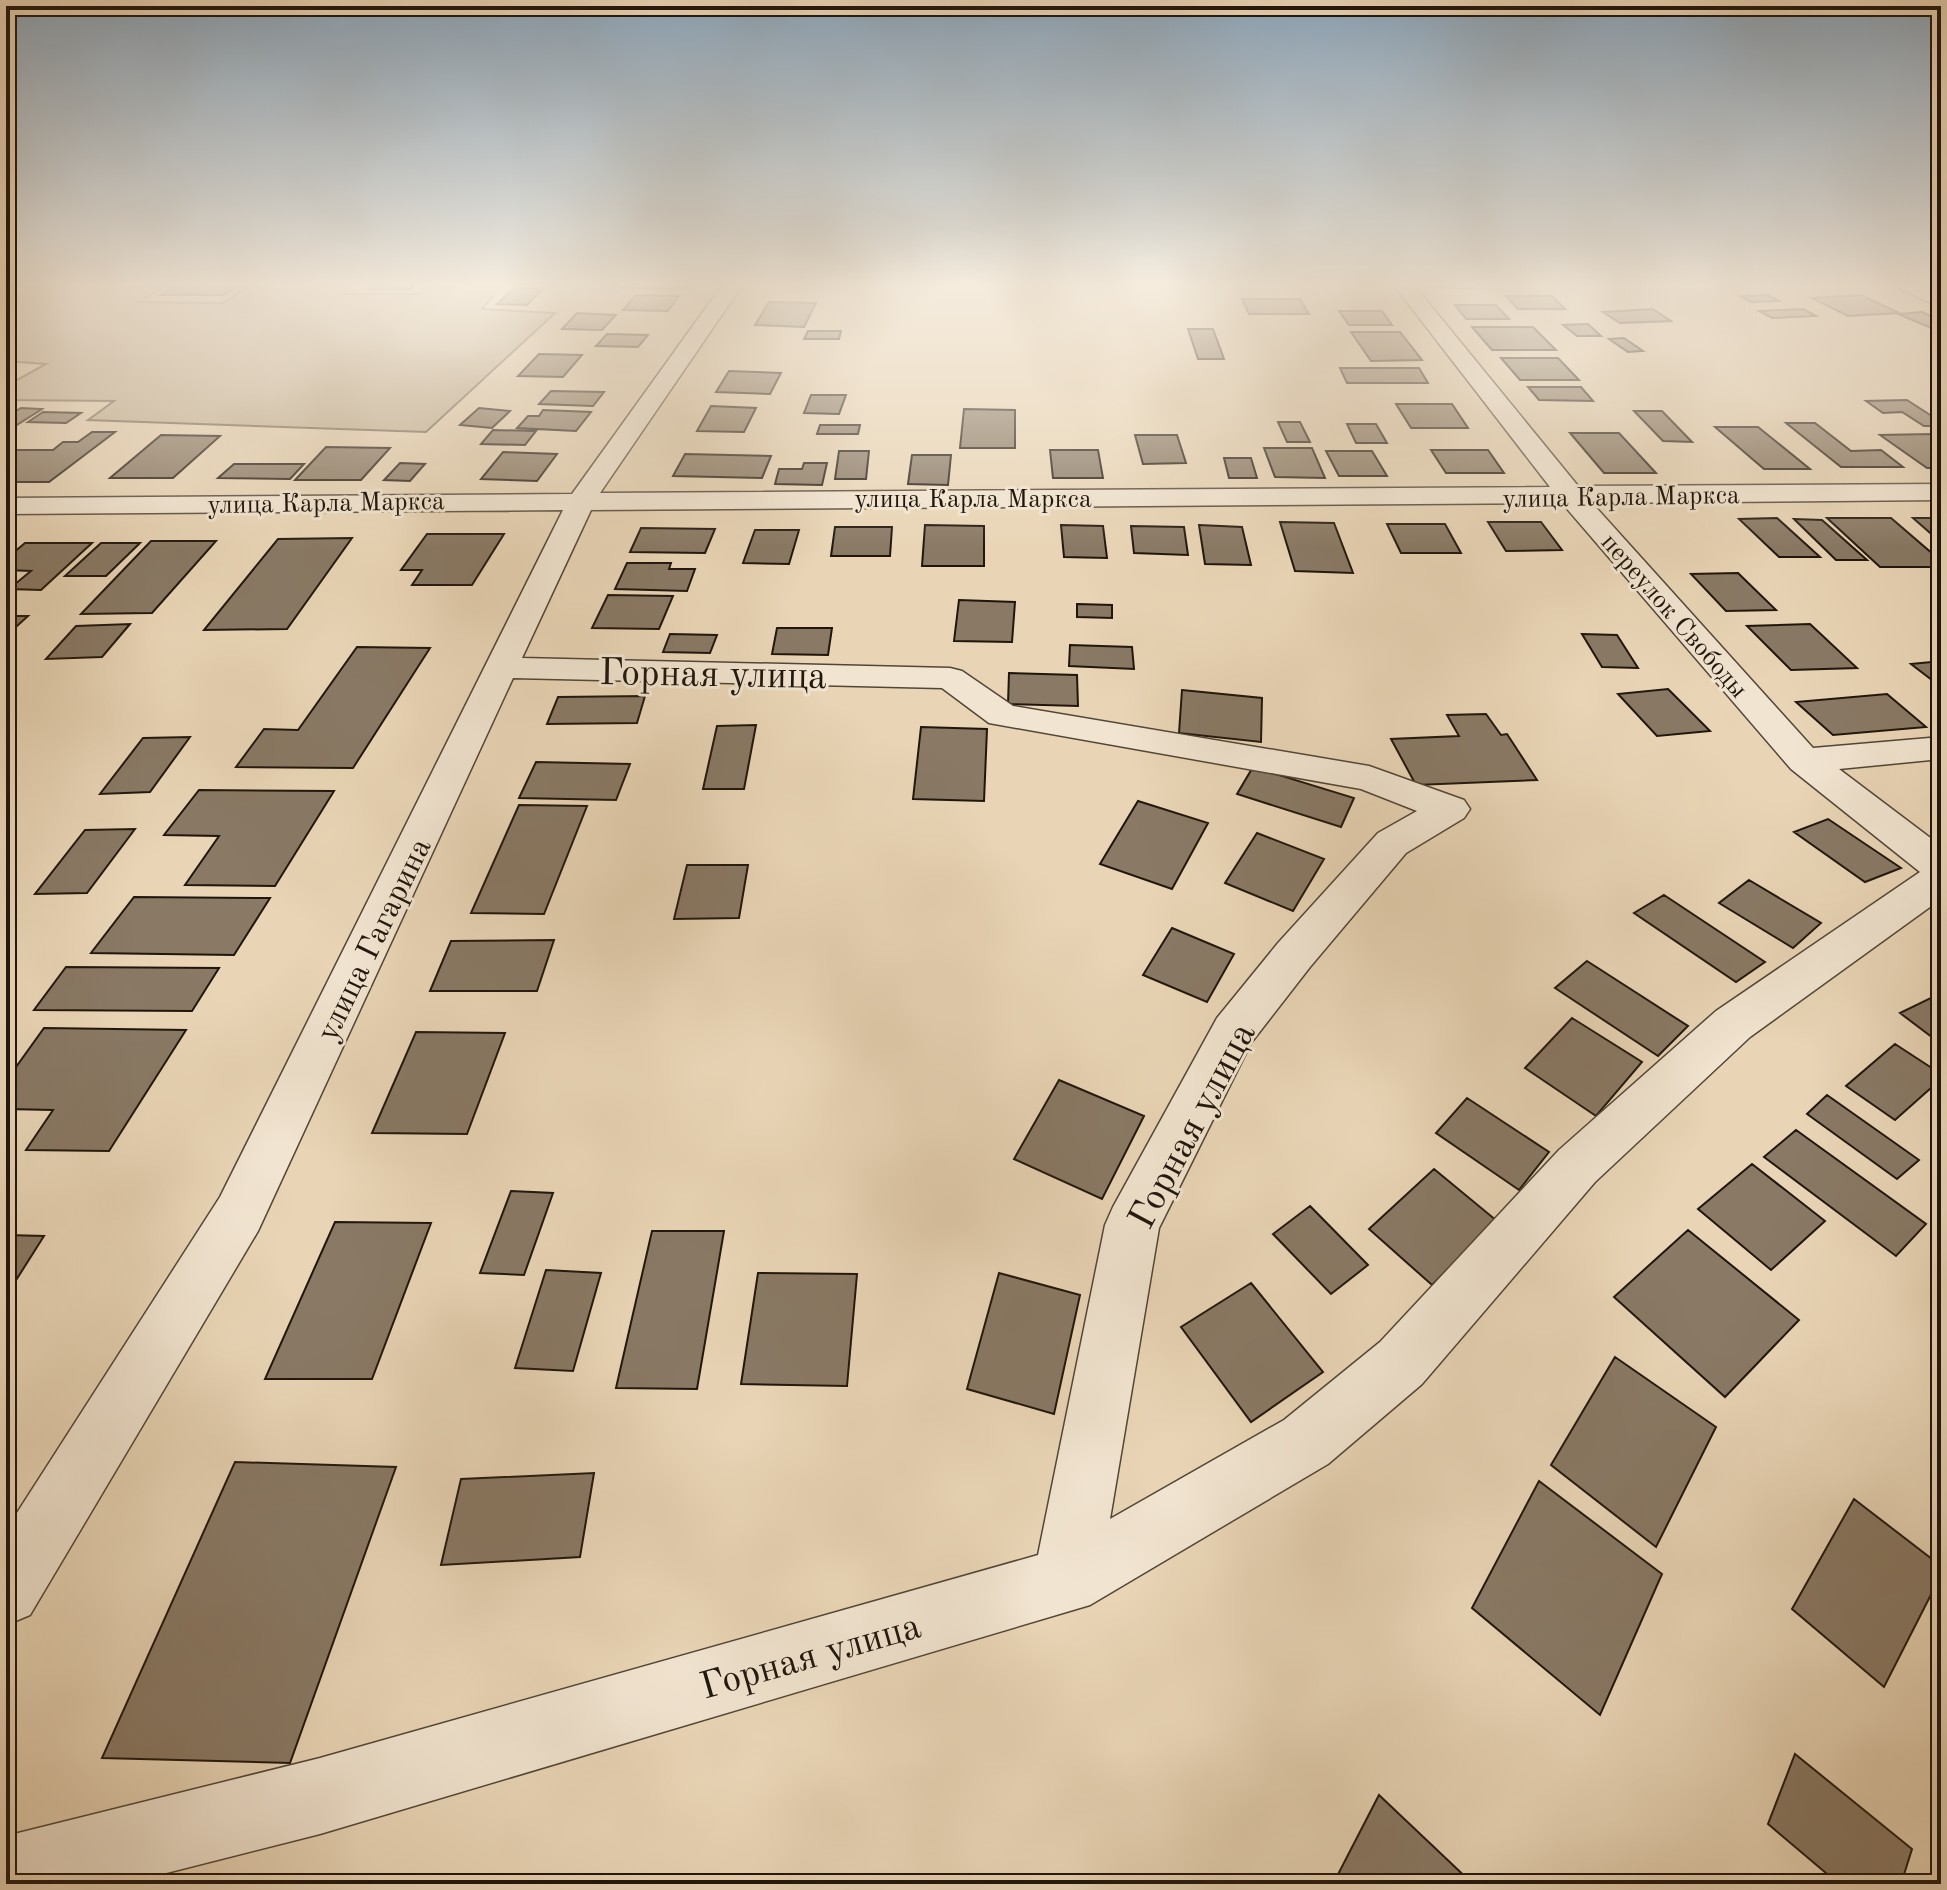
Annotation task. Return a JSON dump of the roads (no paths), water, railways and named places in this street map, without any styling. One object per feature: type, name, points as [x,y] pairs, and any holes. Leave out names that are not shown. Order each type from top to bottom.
[{"type":"street","name":"улица Гагарина","points":[[6,1591],[239,1214],[582,499],[671,372]]},
{"type":"street","name":"переулок Свободы","points":[[1473,372],[1572,497],[1804,761],[1941,867]]},
{"type":"street","name":"улица Карла Маркса","points":[[6,506],[582,499],[1572,497],[1941,492]]},
{"type":"street","name":"Горная улица","points":[[6,1875],[320,1796],[1066,1581],[1132,1225],[1234,1031],[1294,955],[1392,843],[1450,809],[1369,778],[1002,715],[950,678],[503,668]]},
{"type":"street","points":[[1804,761],[1941,748]]},
{"type":"street","points":[[1066,1581],[1306,1442],[1401,1363],[1577,1166],[1733,1024],[1941,878]]}]
